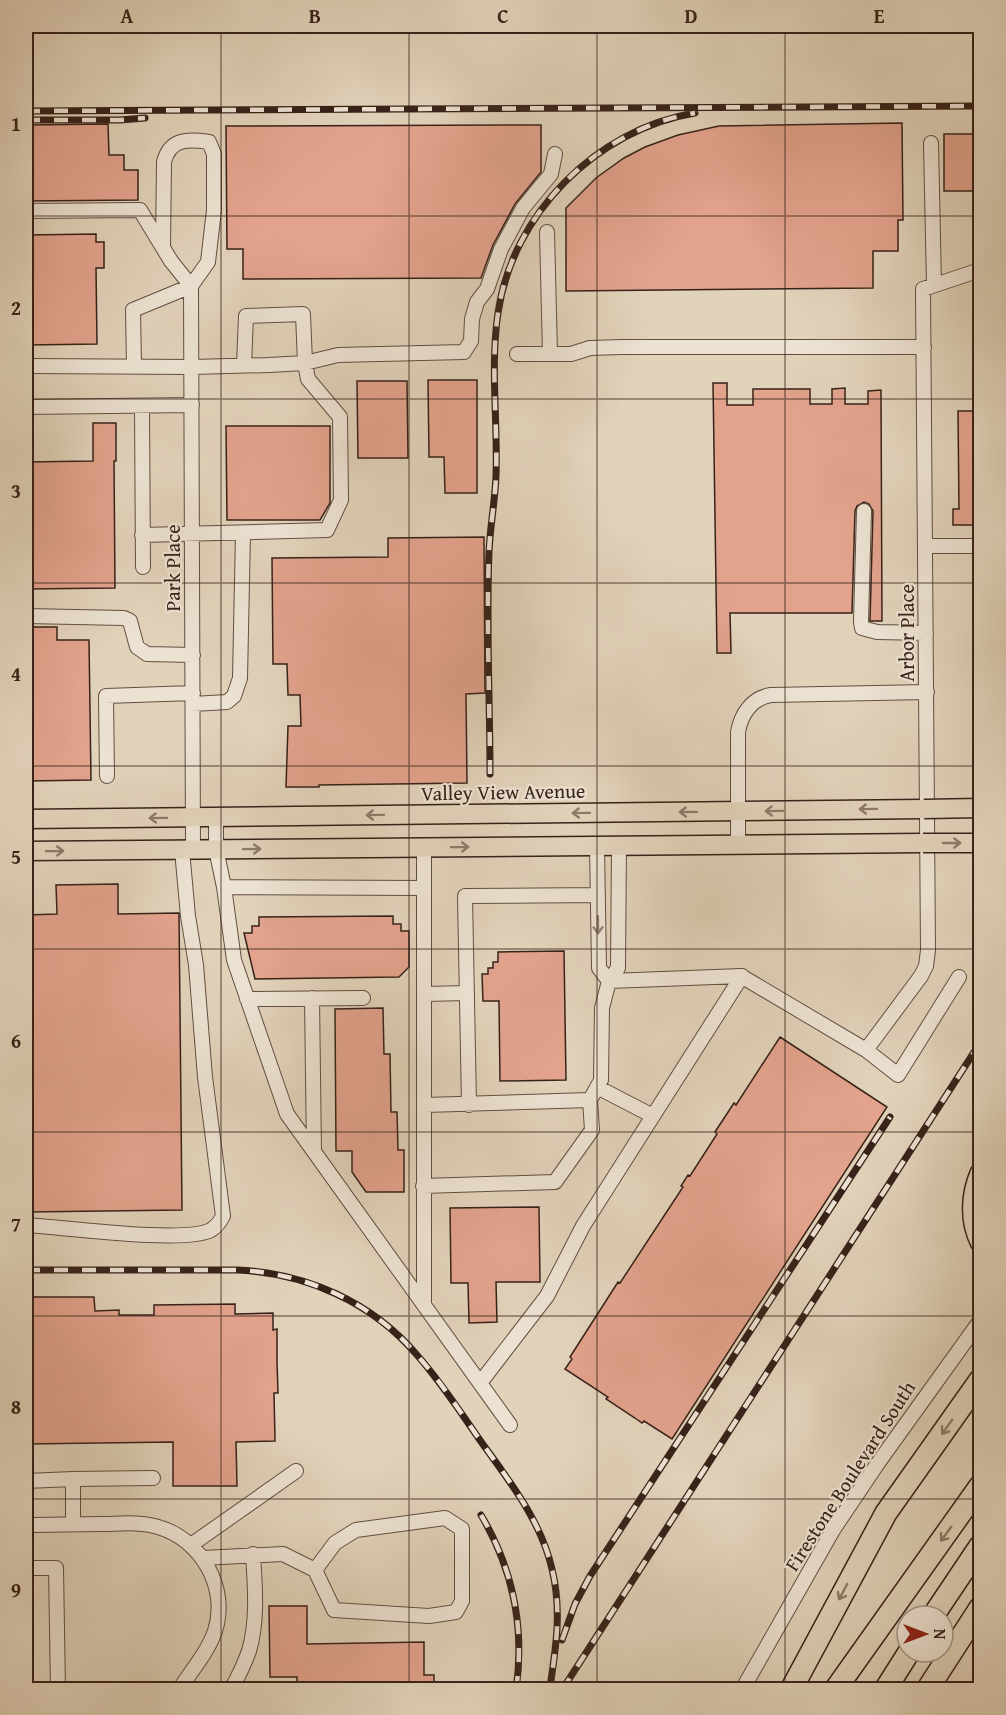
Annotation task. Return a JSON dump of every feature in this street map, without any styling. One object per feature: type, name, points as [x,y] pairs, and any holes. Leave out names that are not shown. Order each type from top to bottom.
[{"type":"highway","points":[[791,1689],[886,1513],[981,1380]]},
{"type":"highway","points":[[835,1689],[981,1486]]},
{"type":"highway","points":[[941,1604],[981,1546]]},
{"type":"highway","points":[[927,1689],[981,1608]]},
{"type":"highway","points":[[885,1689],[901,1664]]},
{"type":"main road","name":"Valley View Avenue","points":[[26,819],[981,808]]},
{"type":"main road","points":[[26,851],[981,843]]},
{"type":"main road","points":[[981,1172],[972,1198],[972,1222],[981,1243]]},
{"type":"street","points":[[134,366],[133,310],[191,286],[208,262],[214,210],[214,154],[209,142],[177,142],[166,152],[163,247]]},
{"type":"street","name":"Arbor Place","points":[[738,844],[739,726],[747,709],[758,699],[771,695],[927,692],[924,347],[929,287],[931,143]]},
{"type":"street","points":[[26,366],[192,367],[306,363],[338,355],[464,352],[471,341],[472,319],[477,302],[487,290],[501,249],[524,208],[551,174],[555,154]]},
{"type":"street","points":[[26,210],[141,210],[163,247],[191,286]]},
{"type":"street","points":[[547,232],[549,354]]},
{"type":"street","points":[[929,287],[981,270]]},
{"type":"street","name":"Park Place","points":[[26,1225],[172,1235],[210,1231],[219,1224],[222,1216],[205,1077],[196,965],[188,916],[187,850],[193,818],[191,286]]},
{"type":"street","points":[[142,535],[327,530],[341,500],[340,417],[308,379],[303,314],[246,316],[244,365]]},
{"type":"street","points":[[517,354],[571,354],[590,348],[622,347],[924,347]]},
{"type":"street","points":[[26,407],[192,405]]},
{"type":"street","points":[[142,406],[142,567]]},
{"type":"street","points":[[864,511],[862,628],[876,632],[926,633]]},
{"type":"street","points":[[108,776],[106,696],[227,702],[234,696],[240,678],[243,533]]},
{"type":"street","points":[[926,546],[981,546]]},
{"type":"street","points":[[26,616],[124,618],[130,621],[136,647],[147,654],[193,655]]},
{"type":"street","points":[[866,1050],[926,966],[928,950],[927,692]]},
{"type":"street","points":[[216,817],[216,849],[224,887],[234,960],[287,1114],[510,1425]]},
{"type":"street","points":[[597,845],[599,968],[609,981]]},
{"type":"street","points":[[423,1186],[555,1182],[592,1130],[590,1100],[601,1080],[602,1008],[609,981],[618,968],[620,845]]},
{"type":"street","points":[[424,847],[424,1303]]},
{"type":"street","points":[[224,887],[423,888]]},
{"type":"street","points":[[469,1105],[465,896],[598,895]]},
{"type":"street","points":[[480,1383],[547,1296],[583,1226],[742,976]]},
{"type":"street","points":[[609,981],[742,976],[866,1050],[898,1074],[960,977]]},
{"type":"street","points":[[425,994],[467,993]]},
{"type":"street","points":[[312,998],[314,1151]]},
{"type":"street","points":[[247,999],[363,998]]},
{"type":"street","points":[[597,1087],[653,1116]]},
{"type":"street","points":[[424,1105],[590,1100]]},
{"type":"street","name":"Firestone Boulevard South","points":[[742,1689],[833,1530],[878,1463],[981,1321]]},
{"type":"street","points":[[191,1545],[296,1472]]},
{"type":"street","points":[[26,1480],[153,1478]]},
{"type":"street","points":[[73,1479],[73,1524]]},
{"type":"street","points":[[203,1558],[283,1554],[315,1570],[334,1610],[429,1616],[456,1612],[462,1601],[462,1529],[445,1518],[356,1530],[335,1543],[315,1570]]},
{"type":"street","points":[[26,1525],[145,1524],[170,1531],[191,1545],[203,1558],[215,1584],[218,1608],[211,1640],[179,1689]]},
{"type":"street","points":[[234,1684],[249,1649],[252,1633],[255,1586],[253,1554]]},
{"type":"street","points":[[26,1568],[56,1568],[58,1689]]},
{"type":"building","points":[[902,123],[903,220],[898,220],[898,251],[873,251],[873,288],[566,291],[566,208],[596,178],[624,158],[645,147],[678,135],[719,126]]},
{"type":"building","points":[[108,124],[109,155],[124,155],[124,170],[138,170],[138,200],[26,201],[26,125]]},
{"type":"building","points":[[541,125],[541,172],[515,204],[493,245],[481,278],[243,279],[243,249],[227,249],[226,126]]},
{"type":"building","points":[[944,134],[981,134],[981,191],[944,191]]},
{"type":"building","points":[[96,234],[96,242],[104,242],[104,268],[96,268],[97,344],[26,345],[26,235]]},
{"type":"building","points":[[428,380],[477,380],[477,493],[445,493],[444,457],[429,457]]},
{"type":"building","points":[[357,381],[407,381],[408,458],[358,458]]},
{"type":"building","points":[[713,383],[727,383],[727,405],[753,405],[753,389],[810,389],[810,404],[832,404],[832,389],[845,388],[845,404],[868,404],[868,391],[881,390],[882,621],[870,621],[873,511],[869,504],[864,502],[857,506],[855,511],[852,613],[730,613],[731,653],[717,653]]},
{"type":"building","points":[[958,411],[981,411],[981,525],[953,525],[953,509],[959,509]]},
{"type":"building","points":[[93,423],[116,423],[115,588],[26,589],[26,462],[93,461]]},
{"type":"building","points":[[226,426],[330,426],[330,503],[320,520],[227,520]]},
{"type":"building","points":[[484,537],[485,693],[466,694],[467,783],[286,787],[288,726],[301,726],[300,695],[288,695],[287,664],[273,664],[272,558],[388,557],[388,538]]},
{"type":"building","points":[[26,627],[57,627],[57,640],[89,640],[91,780],[26,781]]},
{"type":"building","points":[[118,884],[118,914],[179,913],[182,1210],[26,1212],[26,915],[57,914],[56,885]]},
{"type":"building","points":[[393,916],[393,924],[401,924],[401,931],[409,931],[409,967],[399,977],[255,979],[244,933],[252,933],[252,926],[259,926],[259,917]]},
{"type":"building","points":[[564,951],[566,1080],[500,1081],[499,1001],[483,1001],[482,974],[488,974],[488,968],[493,968],[493,962],[498,962],[498,952]]},
{"type":"building","points":[[383,1008],[384,1054],[390,1054],[391,1112],[397,1112],[398,1150],[404,1150],[404,1192],[366,1192],[352,1172],[352,1151],[336,1151],[335,1009]]},
{"type":"building","points":[[780,1037],[887,1107],[672,1439],[644,1421],[642,1423],[565,1369],[572,1359],[570,1357],[618,1282],[620,1283],[683,1187],[681,1186],[688,1175],[690,1176],[717,1134],[715,1132],[734,1103],[736,1105]]},
{"type":"building","points":[[539,1207],[540,1282],[496,1282],[497,1322],[469,1323],[468,1283],[451,1283],[450,1208]]},
{"type":"building","points":[[26,1297],[94,1297],[95,1311],[119,1310],[119,1315],[154,1315],[154,1305],[235,1304],[235,1314],[273,1313],[273,1330],[277,1329],[278,1393],[274,1393],[275,1441],[236,1442],[237,1486],[173,1486],[173,1442],[26,1444]]},
{"type":"building","points":[[269,1606],[307,1606],[307,1644],[424,1642],[424,1675],[434,1675],[434,1689],[297,1689],[297,1677],[270,1677]]},
{"type":"railway","points":[[26,111],[980,106]]},
{"type":"railway","points":[[490,774],[488,580],[496,476],[494,374],[498,313],[506,277],[521,242],[541,210],[565,182],[593,157],[625,137],[659,122],[695,113]]},
{"type":"railway","points":[[26,120],[145,118]]},
{"type":"railway","points":[[562,1690],[980,1043]]},
{"type":"railway","points":[[562,1640],[575,1604],[590,1576],[890,1117]]},
{"type":"railway","points":[[26,1270],[263,1272],[312,1284],[336,1294],[380,1320],[417,1355],[443,1387],[514,1487],[540,1535],[552,1569],[557,1599],[556,1643],[550,1687]]},
{"type":"railway","points":[[481,1515],[501,1556],[514,1599],[519,1644],[516,1690]]}]
